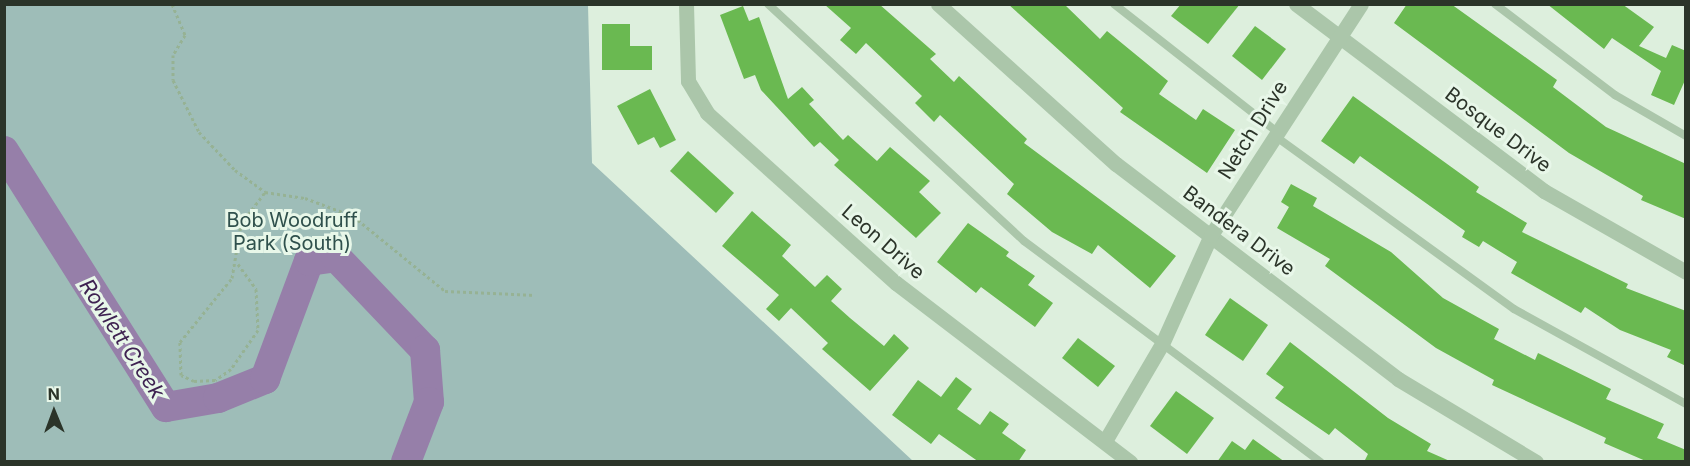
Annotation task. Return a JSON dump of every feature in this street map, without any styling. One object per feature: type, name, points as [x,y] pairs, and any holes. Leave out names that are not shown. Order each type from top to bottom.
[{"type":"street","name":"Leon Drive","points":[[686,4],[688,81],[707,113],[896,283],[1130,462]]},
{"type":"street","name":"Bandera Drive","points":[[938,4],[1019,82],[1211,235],[1398,379],[1536,462]]},
{"type":"street","name":"Bosque Drive","points":[[1296,4],[1544,191],[1686,272]]},
{"type":"street","name":"Netch Drive","points":[[1105,441],[1162,344],[1211,235],[1337,37],[1361,4]]},
{"type":"lane","points":[[768,4],[1024,241],[1321,462]]},
{"type":"lane","points":[[1114,4],[1275,133],[1514,309],[1686,404]]},
{"type":"lane","points":[[1494,4],[1615,95],[1686,136]]},
{"type":"path","points":[[172,4],[185,35],[173,55],[173,80],[200,132],[265,192],[305,198],[353,216],[445,291],[535,296]]},
{"type":"path","points":[[238,264],[256,289],[258,330],[231,369],[215,380],[194,381],[181,375],[180,342],[238,264],[241,224],[265,192]]},
{"type":"green space","name":"Bob Woodruff Park (South)","points":[[4,5],[588,5],[592,163],[913,461],[5,461]]},
{"type":"building","points":[[824,4],[879,4],[936,54],[930,59],[954,82],[959,76],[1027,139],[1024,143],[1176,256],[1150,288],[1098,245],[1092,254],[1052,232],[1007,194],[1014,184],[940,115],[934,122],[915,103],[922,96],[866,43],[856,54],[840,40],[851,28]]},
{"type":"building","points":[[1008,4],[1064,4],[1100,39],[1107,31],[1168,81],[1159,94],[1196,120],[1203,109],[1235,130],[1207,173],[1120,112],[1123,108]]},
{"type":"building","points":[[1181,4],[1240,4],[1208,44],[1171,16]]},
{"type":"building","points":[[1407,4],[1451,4],[1557,80],[1553,87],[1606,127],[1686,164],[1686,219],[1641,200],[1643,196],[1569,153],[1394,23]]},
{"type":"building","points":[[1547,4],[1622,4],[1654,27],[1639,46],[1666,58],[1672,45],[1686,51],[1686,78],[1674,105],[1651,95],[1661,71],[1612,38],[1604,49]]},
{"type":"building","points":[[743,6],[749,21],[759,17],[788,99],[802,87],[814,100],[809,104],[843,140],[848,135],[877,161],[890,147],[930,181],[919,192],[941,213],[916,238],[834,165],[839,160],[820,142],[814,147],[761,90],[755,75],[744,79],[720,15]]},
{"type":"building","points":[[602,24],[630,24],[630,46],[652,46],[652,70],[602,70]]},
{"type":"building","points":[[1255,26],[1286,49],[1262,80],[1232,56]]},
{"type":"building","points":[[650,89],[676,140],[660,148],[654,137],[638,145],[617,106]]},
{"type":"building","points":[[1353,96],[1479,187],[1476,192],[1527,223],[1522,232],[1628,284],[1626,288],[1686,311],[1686,366],[1667,357],[1671,350],[1620,330],[1585,307],[1581,313],[1511,273],[1517,262],[1483,241],[1479,247],[1462,237],[1465,231],[1360,156],[1354,164],[1321,141]]},
{"type":"building","points":[[688,151],[734,193],[716,213],[670,171]]},
{"type":"building","points":[[1291,184],[1317,198],[1313,206],[1391,252],[1443,298],[1499,329],[1494,339],[1535,360],[1538,353],[1611,389],[1606,399],[1664,424],[1657,438],[1686,450],[1686,462],[1648,462],[1604,443],[1606,438],[1492,385],[1494,380],[1436,348],[1325,266],[1330,259],[1277,228],[1289,207],[1281,202]]},
{"type":"building","points":[[752,211],[791,245],[782,256],[815,287],[827,275],[842,289],[831,301],[850,318],[884,346],[894,334],[909,348],[870,391],[822,349],[828,343],[791,308],[779,321],[766,309],[779,295],[722,246]]},
{"type":"building","points":[[968,223],[1009,252],[1006,256],[1035,276],[1028,285],[1053,303],[1035,327],[981,287],[976,293],[937,262]]},
{"type":"building","points":[[1230,298],[1268,325],[1243,361],[1205,335]]},
{"type":"building","points":[[1078,338],[1115,366],[1098,387],[1062,358]]},
{"type":"building","points":[[1290,342],[1388,418],[1431,444],[1427,451],[1452,462],[1364,462],[1368,454],[1335,428],[1329,435],[1275,398],[1284,387],[1266,374]]},
{"type":"building","points":[[956,377],[972,389],[957,409],[980,425],[990,411],[1009,424],[1002,433],[1026,450],[1018,462],[979,462],[939,434],[931,444],[892,415],[918,380],[941,397]]},
{"type":"building","points":[[1176,391],[1214,418],[1187,454],[1150,426]]},
{"type":"building","points":[[1253,439],[1285,462],[1217,462],[1232,441],[1245,450]]},
{"type":"waterway","name":"Rowlett Creek","points":[[4,151],[166,407],[218,398],[265,379],[309,261],[336,257],[425,350],[429,402],[406,462]]}]
